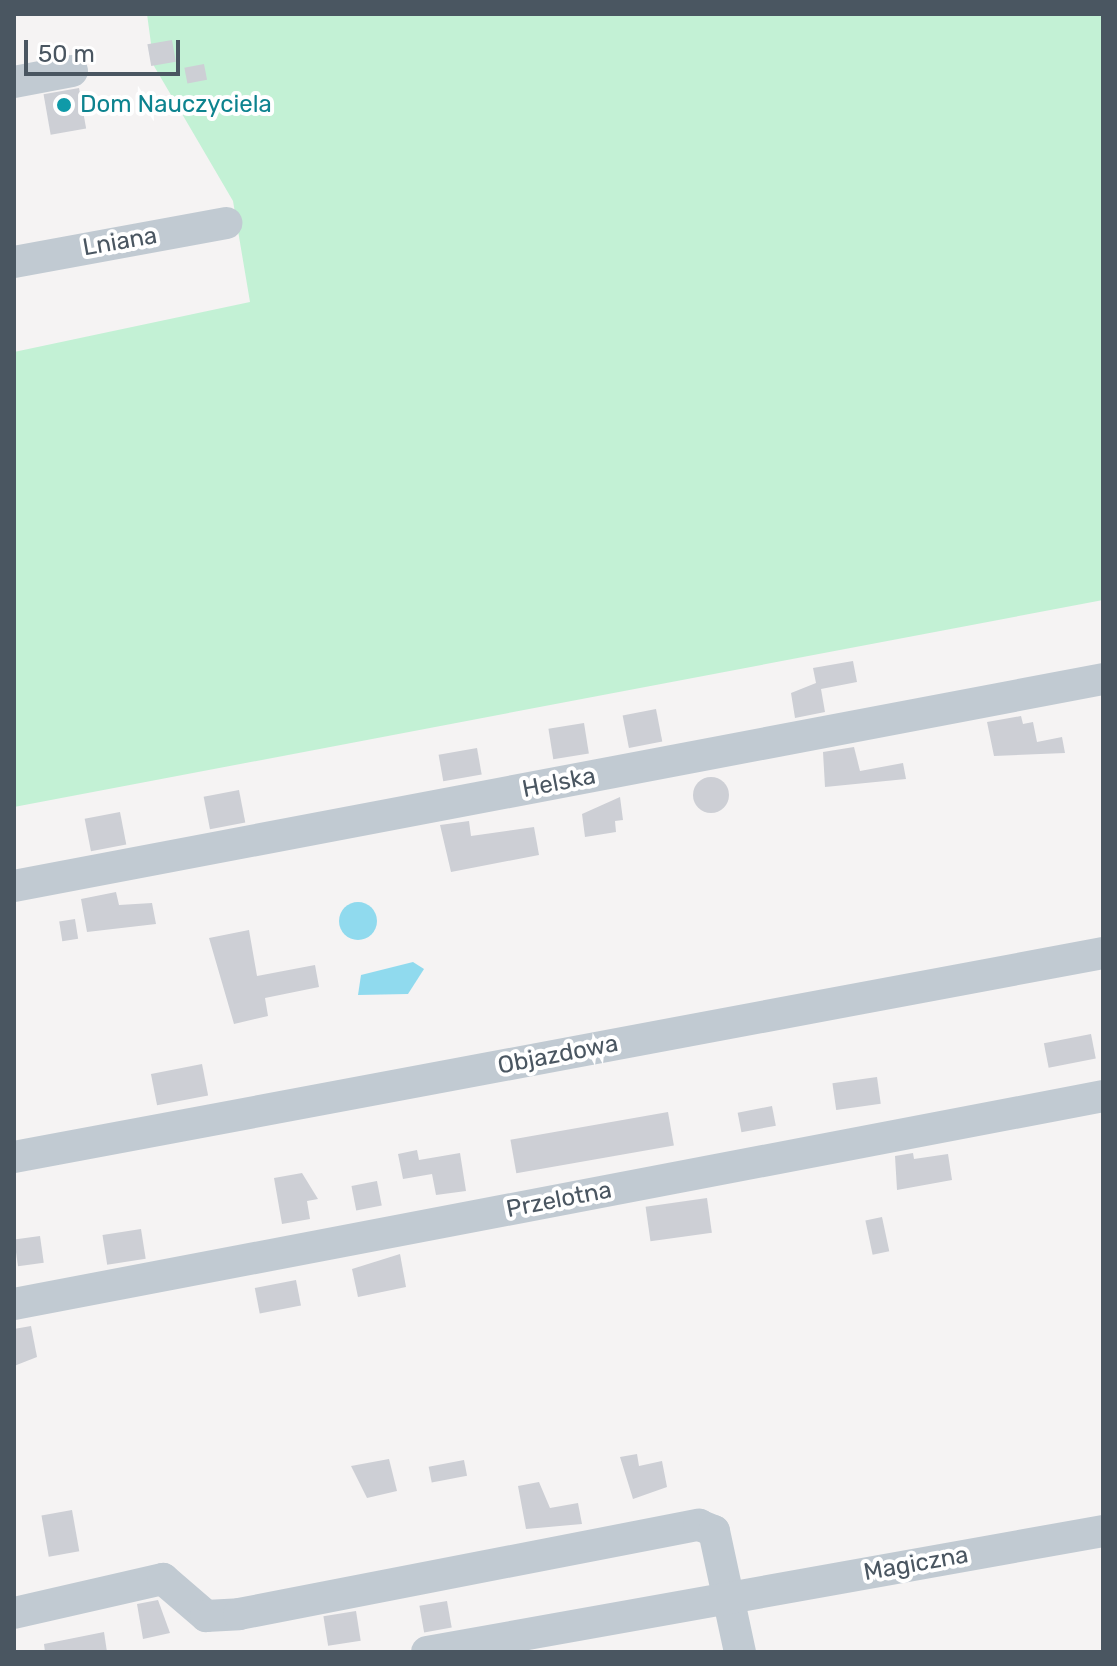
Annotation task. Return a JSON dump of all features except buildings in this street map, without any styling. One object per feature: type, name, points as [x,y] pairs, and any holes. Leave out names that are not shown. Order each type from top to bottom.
[{"type":"street","points":[[14,82],[72,71]]},
{"type":"street","name":"Lniana","points":[[14,262],[226,223]]},
{"type":"street","name":"Helska","points":[[14,886],[1103,679]]},
{"type":"street","name":"Objazdowa","points":[[14,1157],[1103,953]]},
{"type":"street","name":"Przelotna","points":[[14,1304],[1103,1096]]},
{"type":"street","points":[[14,1613],[163,1579],[206,1616],[239,1614],[699,1525],[714,1531],[740,1652]]},
{"type":"street","name":"Magiczna","points":[[427,1652],[1103,1531]]},
{"type":"green space","points":[[147,14],[1103,14],[1103,600],[14,807],[14,352],[250,302],[233,201],[154,66]]},
{"type":"water","points":[[358,902],[372,907],[377,921],[372,935],[358,940],[344,935],[339,921],[344,907]]},
{"type":"water","points":[[413,962],[424,969],[408,994],[358,995],[361,975]]},
{"type":"place","name":"Dom Nauczyciela","points":[[64,105]]}]
